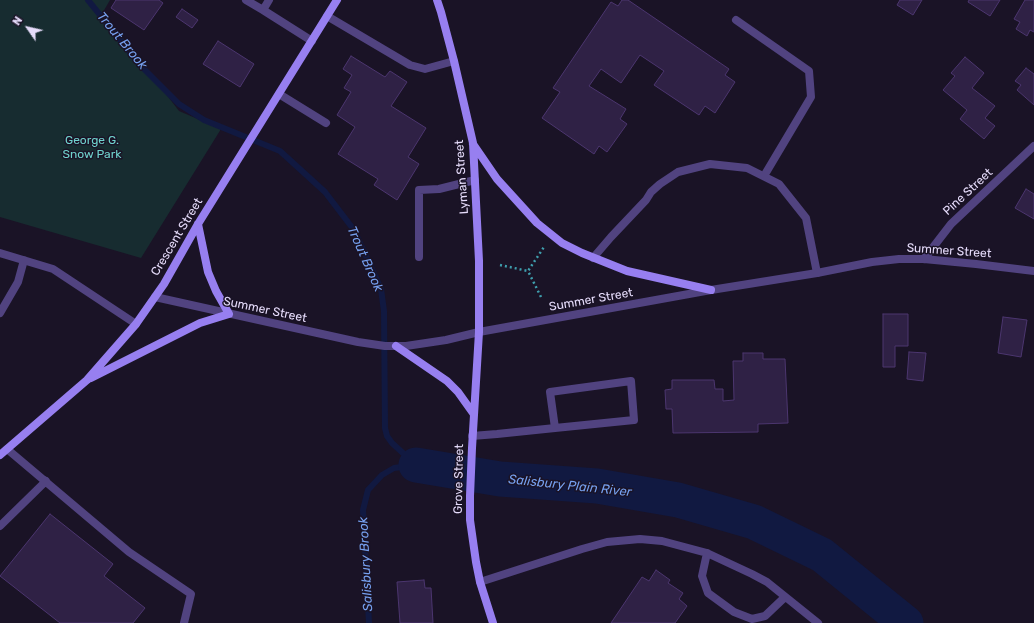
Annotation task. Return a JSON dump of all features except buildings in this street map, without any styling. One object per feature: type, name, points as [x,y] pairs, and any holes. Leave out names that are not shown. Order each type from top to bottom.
[{"type":"main road","name":"Crescent Street","points":[[0,455],[87,380],[136,324],[155,297],[198,224],[337,0]]},
{"type":"main road","name":"Lyman Street","points":[[439,2],[473,143],[479,261],[479,332]]},
{"type":"main road","points":[[473,143],[497,179],[537,223],[562,243],[593,258],[627,271],[712,290]]},
{"type":"main road","points":[[87,380],[200,323],[229,314],[216,291],[208,272],[198,224]]},
{"type":"main road","name":"Grove Street","points":[[479,332],[473,413],[470,496],[473,543],[480,582],[493,623]]},
{"type":"main road","points":[[396,346],[447,381],[458,392],[473,413]]},
{"type":"street","points":[[246,0],[312,41]]},
{"type":"street","points":[[263,10],[269,0]]},
{"type":"street","points":[[327,16],[410,65],[425,69],[454,61]]},
{"type":"street","points":[[736,20],[809,71],[811,97],[764,176]]},
{"type":"street","points":[[279,94],[326,123]]},
{"type":"street","name":"Pine Street","points":[[924,259],[951,224],[1034,146]]},
{"type":"street","points":[[593,258],[646,200],[651,192],[660,184],[678,172],[710,164],[747,168],[778,184],[806,218],[817,273]]},
{"type":"street","points":[[418,257],[419,190],[439,189],[475,180]]},
{"type":"street","points":[[0,253],[53,269],[136,324]]},
{"type":"street","name":"Summer Street","points":[[155,297],[358,342],[396,346],[446,340],[479,332],[872,262],[899,259],[924,259],[1034,271]]},
{"type":"street","points":[[0,312],[18,282],[24,260]]},
{"type":"street","points":[[472,436],[555,428],[634,420],[631,381],[550,392],[555,428]]},
{"type":"street","points":[[7,449],[128,552],[191,594],[184,623]]},
{"type":"street","points":[[0,526],[46,481]]},
{"type":"street","points":[[480,582],[607,542],[640,539],[662,541],[707,553],[752,574],[767,582],[818,623]]},
{"type":"street","points":[[707,553],[702,576],[708,593],[734,612],[752,619],[765,616],[786,597]]},
{"type":"path","points":[[528,271],[544,247]]},
{"type":"path","points":[[500,265],[528,271]]},
{"type":"path","points":[[528,271],[541,297]]},
{"type":"green space","name":"George G. Snow Park","points":[[0,0],[110,0],[103,12],[179,111],[221,129],[141,258],[0,217]]},
{"type":"waterway","name":"Trout Brook","points":[[88,0],[141,66],[179,104],[204,120],[280,151],[325,192],[354,230],[381,289],[384,311],[385,428],[387,436],[392,443],[416,465]]},
{"type":"waterway","name":"Salisbury Brook","points":[[369,623],[363,510],[368,490],[382,475],[394,468],[416,465]]},
{"type":"waterway","name":"Salisbury Plain River","points":[[416,465],[500,479],[597,486],[678,500],[754,522],[822,555],[906,623]]}]
